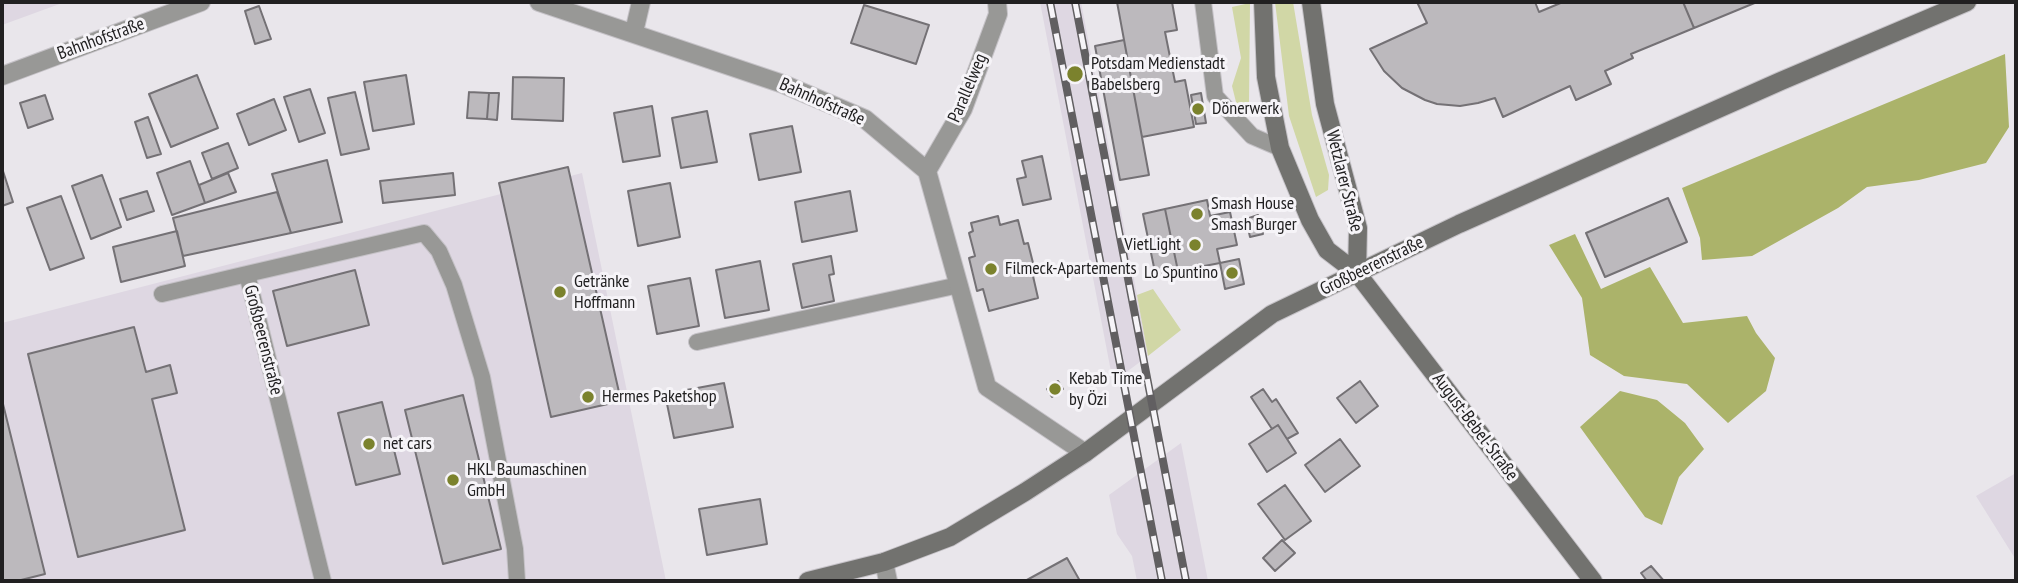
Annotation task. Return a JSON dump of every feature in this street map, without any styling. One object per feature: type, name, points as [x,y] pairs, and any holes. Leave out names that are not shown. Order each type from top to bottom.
[{"type":"street","name":"Bahnhofstraße","points":[[2,76],[201,2]]},
{"type":"street","name":"Bahnhofstraße","points":[[540,2],[783,83],[865,119],[927,171]]},
{"type":"street","points":[[634,32],[641,2]]},
{"type":"street","name":"Parallelweg","points":[[927,171],[963,109],[998,15],[997,2]]},
{"type":"street","name":"Wetzlarer Straße","points":[[1264,2],[1266,77],[1280,148],[1310,220],[1327,250],[1357,273]]},
{"type":"street","name":"Wetzlarer Straße","points":[[1311,2],[1325,103],[1358,228],[1357,273]]},
{"type":"street","name":"Großbeerenstraße","points":[[808,581],[884,562],[950,537],[1085,453],[1272,314],[1459,224],[1967,2]]},
{"type":"street","points":[[927,171],[987,387],[1085,453]]},
{"type":"street","name":"August-Bebel-Straße","points":[[1357,273],[1593,581]]},
{"type":"street","points":[[884,562],[888,581]]},
{"type":"lane","points":[[1203,2],[1215,96],[1252,136],[1280,148]]},
{"type":"lane","name":"Großbeerenstraße","points":[[323,581],[247,274],[424,233],[439,251],[454,285],[482,377],[515,549],[517,581]]},
{"type":"lane","points":[[162,294],[247,274]]},
{"type":"lane","points":[[697,342],[959,285]]},
{"type":"shaded area","points":[[2,2],[65,2],[2,25]]},
{"type":"shaded area","points":[[1040,2],[1081,2],[1148,356],[1113,382]]},
{"type":"shaded area","points":[[582,173],[666,581],[2,581],[2,323]]},
{"type":"shaded area","points":[[1181,443],[1208,581],[1137,581],[1132,556],[1117,534],[1109,495]]},
{"type":"shaded area","points":[[2016,473],[2016,560],[1976,496]]},
{"type":"green space","points":[[1275,2],[1293,2],[1312,115],[1329,175],[1328,190],[1316,197],[1289,116]]},
{"type":"green space","points":[[1250,3],[1249,104],[1244,110],[1237,106],[1232,86],[1241,58],[1232,7]]},
{"type":"green space","points":[[2005,54],[2009,127],[1986,163],[1919,180],[1867,187],[1838,208],[1752,256],[1702,260],[1700,238],[1682,188]]},
{"type":"green space","points":[[1575,234],[1601,289],[1650,267],[1683,323],[1747,316],[1775,358],[1766,391],[1728,423],[1687,384],[1624,376],[1590,355],[1582,298],[1549,245]]},
{"type":"green space","points":[[1153,289],[1181,330],[1148,356],[1137,295]]},
{"type":"green space","points":[[1620,391],[1657,400],[1685,423],[1704,449],[1679,477],[1662,525],[1645,517],[1580,427]]},
{"type":"building","points":[[1117,2],[1172,2],[1177,30],[1165,32],[1175,82],[1185,80],[1194,127],[1142,137]]},
{"type":"building","points":[[1417,2],[1535,2],[1539,12],[1563,2],[1683,2],[1694,28],[1631,54],[1633,58],[1605,71],[1611,84],[1576,100],[1570,86],[1503,117],[1495,98],[1460,106],[1437,104],[1402,88],[1384,71],[1370,49],[1427,23]]},
{"type":"building","points":[[1683,2],[1757,2],[1694,28]]},
{"type":"building","points":[[864,5],[929,25],[916,64],[851,43]]},
{"type":"building","points":[[259,6],[271,39],[255,44],[245,11]]},
{"type":"building","points":[[1124,40],[1149,175],[1120,180],[1095,46]]},
{"type":"building","points":[[197,75],[218,128],[171,147],[149,94]]},
{"type":"building","points":[[406,75],[414,124],[373,131],[364,82]]},
{"type":"building","points":[[513,77],[564,78],[563,121],[512,119]]},
{"type":"building","points":[[310,89],[325,133],[299,142],[284,97]]},
{"type":"building","points":[[355,92],[369,149],[341,155],[328,98]]},
{"type":"building","points":[[469,92],[489,93],[487,119],[467,118]]},
{"type":"building","points":[[489,93],[499,93],[497,120],[487,119]]},
{"type":"building","name":"Dönerwerk","points":[[1201,93],[1206,123],[1196,124],[1191,95]]},
{"type":"building","points":[[45,95],[53,119],[28,128],[20,103]]},
{"type":"building","points":[[274,99],[286,130],[249,145],[237,114]]},
{"type":"building","points":[[652,106],[660,156],[623,162],[614,113]]},
{"type":"building","points":[[707,111],[717,162],[681,168],[672,118]]},
{"type":"building","points":[[148,117],[161,154],[147,158],[135,122]]},
{"type":"building","points":[[792,126],[801,172],[759,180],[750,134]]},
{"type":"building","points":[[228,143],[238,168],[212,179],[202,153]]},
{"type":"building","points":[[1042,156],[1051,199],[1023,205],[1017,179],[1026,177],[1022,161]]},
{"type":"building","points":[[327,160],[342,222],[291,233],[272,174]]},
{"type":"building","points":[[190,161],[205,203],[172,215],[157,173]]},
{"type":"building","name":"Getränke Hoffmann","points":[[568,167],[621,401],[551,417],[499,183]]},
{"type":"building","points":[[2,168],[13,202],[2,206]]},
{"type":"building","points":[[228,173],[236,192],[205,203],[199,185]]},
{"type":"building","points":[[453,173],[455,195],[383,203],[380,181]]},
{"type":"building","points":[[102,175],[121,227],[91,239],[72,186]]},
{"type":"building","points":[[670,183],[680,237],[638,246],[628,191]]},
{"type":"building","points":[[147,191],[154,211],[127,220],[120,199]]},
{"type":"building","points":[[850,191],[857,231],[802,242],[795,202]]},
{"type":"building","points":[[277,192],[291,233],[183,256],[173,218]]},
{"type":"building","points":[[61,196],[84,258],[50,270],[27,208]]},
{"type":"building","points":[[1668,198],[1687,242],[1605,277],[1586,233]]},
{"type":"building","points":[[1207,200],[1210,216],[1230,212],[1237,245],[1217,249],[1220,263],[1178,271],[1165,209]]},
{"type":"building","points":[[1165,209],[1178,271],[1156,277],[1143,214]]},
{"type":"building","points":[[1258,215],[1263,234],[1250,237],[1246,219]]},
{"type":"building","points":[[998,216],[1000,225],[1018,220],[1024,244],[1028,243],[1036,275],[1033,276],[1038,298],[989,311],[983,289],[977,291],[969,258],[975,256],[969,233],[973,231],[971,223]]},
{"type":"building","points":[[177,231],[185,266],[121,282],[113,247]]},
{"type":"building","points":[[831,256],[834,274],[829,275],[834,301],[802,308],[793,264]]},
{"type":"building","name":"Lo Spuntino","points":[[1239,259],[1244,284],[1225,289],[1220,263]]},
{"type":"building","points":[[760,261],[769,310],[725,318],[716,270]]},
{"type":"building","points":[[355,270],[369,325],[287,346],[273,291]]},
{"type":"building","points":[[690,278],[699,326],[657,334],[648,286]]},
{"type":"building","points":[[134,327],[146,372],[170,365],[177,393],[152,399],[185,530],[78,557],[28,354]]},
{"type":"building","name":"Kebab Time by Özi","points":[[1058,381],[1063,389],[1052,397],[1047,389]]},
{"type":"building","points":[[1360,381],[1378,406],[1356,423],[1337,398]]},
{"type":"building","points":[[724,383],[733,427],[674,438],[665,394]]},
{"type":"building","points":[[1263,389],[1272,402],[1276,399],[1298,433],[1287,439],[1278,425],[1272,429],[1251,397]]},
{"type":"building","name":"HKL Baumaschinen GmbH","points":[[463,395],[501,549],[443,564],[405,410]]},
{"type":"building","points":[[2,400],[45,574],[17,581],[2,581]]},
{"type":"building","name":"net cars","points":[[382,402],[400,474],[356,485],[338,413]]},
{"type":"building","points":[[1278,425],[1296,453],[1267,472],[1249,444]]},
{"type":"building","points":[[1340,439],[1360,466],[1325,492],[1305,465]]},
{"type":"building","points":[[1285,485],[1311,521],[1285,540],[1258,504]]},
{"type":"building","points":[[760,499],[767,544],[707,555],[699,509]]},
{"type":"building","points":[[1282,540],[1295,553],[1275,571],[1263,558]]},
{"type":"building","points":[[1067,558],[1080,581],[1025,581]]},
{"type":"building","points":[[1651,566],[1664,581],[1647,581],[1641,573]]},
{"type":"railway","points":[[1050,2],[1162,581]]},
{"type":"railway","points":[[1075,2],[1186,581]]},
{"type":"place","name":"Potsdam Medienstadt Babelsberg","points":[[1075,74]]},
{"type":"place","name":"Dönerwerk","points":[[1198,109]]},
{"type":"place","name":"Smash House Smash Burger","points":[[1197,214]]},
{"type":"place","name":"VietLight","points":[[1195,245]]},
{"type":"place","name":"Filmeck-Apartements","points":[[991,269]]},
{"type":"place","name":"Lo Spuntino","points":[[1232,273]]},
{"type":"place","name":"Getränke Hoffmann","points":[[560,292]]},
{"type":"place","name":"Kebab Time by Özi","points":[[1055,389]]},
{"type":"place","name":"Hermes Paketshop","points":[[588,397]]},
{"type":"place","name":"net cars","points":[[369,444]]},
{"type":"place","name":"HKL Baumaschinen GmbH","points":[[453,480]]}]
